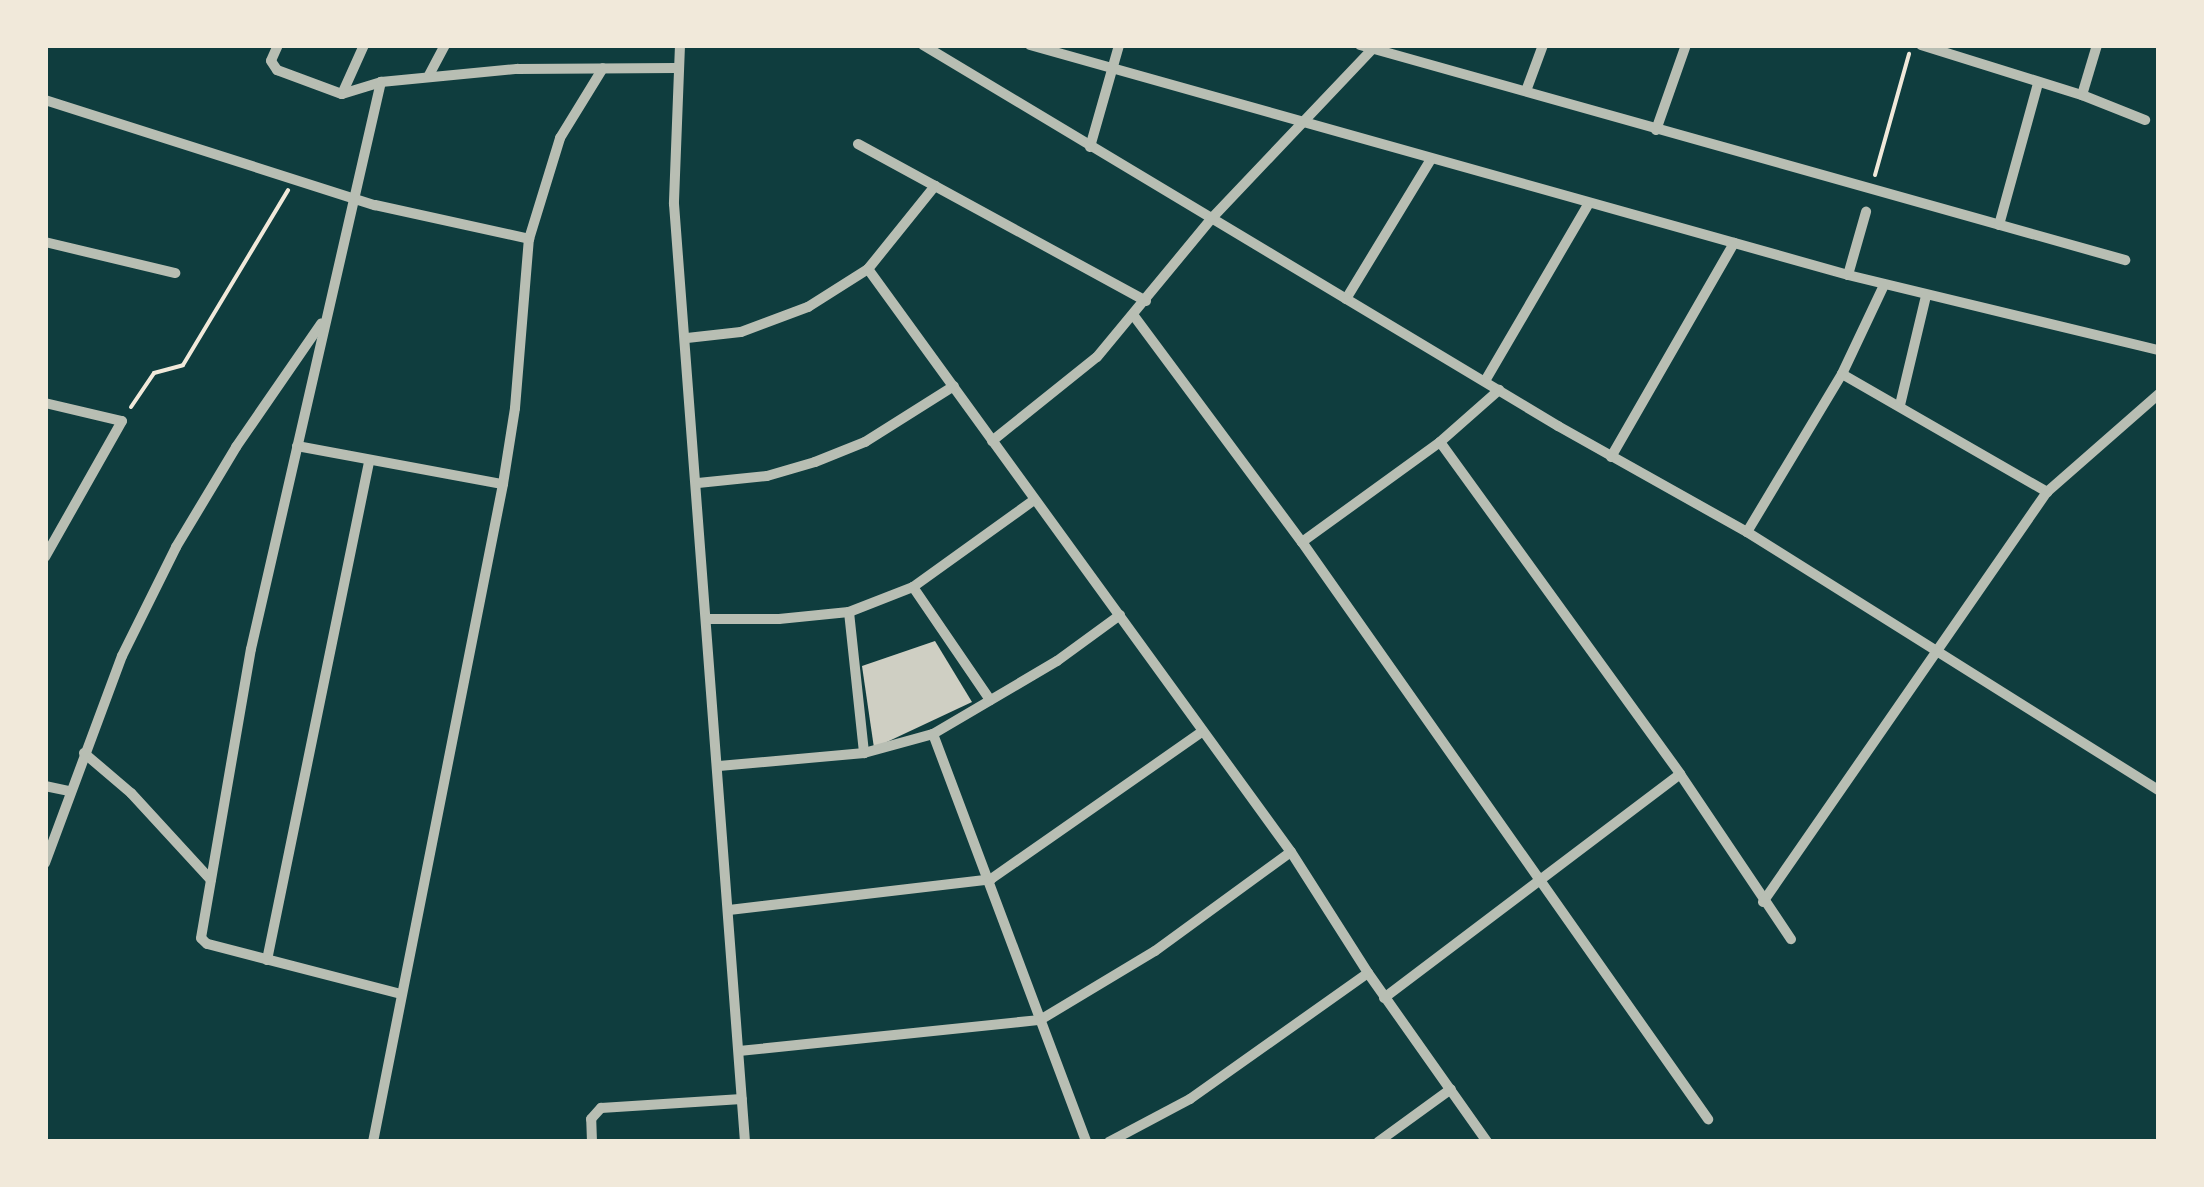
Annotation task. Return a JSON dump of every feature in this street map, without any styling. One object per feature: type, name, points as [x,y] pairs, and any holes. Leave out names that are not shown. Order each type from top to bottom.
[{"type":"street","points":[[278,45],[271,61],[277,70],[342,94],[381,82],[428,77],[676,68]]},
{"type":"street","points":[[342,94],[364,45]]},
{"type":"street","points":[[428,77],[446,45]]},
{"type":"street","points":[[680,45],[676,68],[674,204],[746,1142]]},
{"type":"street","points":[[923,45],[1611,457],[1747,532],[2159,790]]},
{"type":"street","points":[[1030,45],[1848,276],[2159,350]]},
{"type":"street","points":[[1090,147],[1120,45]]},
{"type":"street","points":[[1360,45],[2125,260]]},
{"type":"street","points":[[1526,91],[1543,45]]},
{"type":"street","points":[[1656,130],[1686,45]]},
{"type":"street","points":[[2082,95],[2098,45]]},
{"type":"street","points":[[1929,46],[2082,95],[2144,120]]},
{"type":"street","points":[[992,440],[1069,382],[1134,316],[1212,218],[1374,47]]},
{"type":"street","points":[[373,1142],[503,484],[515,408],[529,238],[560,138],[603,68]]},
{"type":"street","points":[[381,82],[251,648],[204,942],[401,994]]},
{"type":"street","points":[[2000,225],[2038,83]]},
{"type":"street","points":[[45,100],[411,214],[529,238]]},
{"type":"street","points":[[858,144],[1146,301]]},
{"type":"street","points":[[1346,299],[1431,159]]},
{"type":"street","points":[[687,338],[741,332],[780,320],[868,269],[935,186]]},
{"type":"street","points":[[1484,381],[1590,202]]},
{"type":"street","points":[[1848,276],[1866,212]]},
{"type":"street","points":[[45,242],[176,273]]},
{"type":"street","points":[[1611,457],[1734,243]]},
{"type":"street","points":[[868,269],[1291,852],[1384,998],[1487,1142]]},
{"type":"street","points":[[1747,532],[1842,374],[1884,285]]},
{"type":"street","points":[[1900,406],[1926,296]]},
{"type":"street","points":[[1134,316],[1302,542],[1708,1120]]},
{"type":"street","points":[[45,863],[122,656],[176,547],[236,447],[326,318]]},
{"type":"street","points":[[1842,374],[2047,492]]},
{"type":"street","points":[[698,482],[767,476],[815,462],[865,442],[954,386]]},
{"type":"street","points":[[1302,542],[1440,442],[1499,390]]},
{"type":"street","points":[[1763,902],[2047,492],[2159,394]]},
{"type":"street","points":[[45,403],[122,421],[45,557]]},
{"type":"street","points":[[1440,442],[1680,774],[1790,939]]},
{"type":"street","points":[[297,446],[503,484]]},
{"type":"street","points":[[267,960],[369,462]]},
{"type":"street","points":[[708,619],[779,619],[849,612],[913,587],[1034,500]]},
{"type":"street","points":[[913,587],[990,700]]},
{"type":"street","points":[[849,612],[864,753]]},
{"type":"street","points":[[718,766],[864,753],[933,734],[1057,661],[1120,615]]},
{"type":"street","points":[[729,910],[991,880],[1202,732]]},
{"type":"street","points":[[933,734],[991,880],[1086,1142]]},
{"type":"street","points":[[84,753],[131,793],[211,880]]},
{"type":"street","points":[[1384,998],[1680,774]]},
{"type":"street","points":[[45,786],[69,791]]},
{"type":"street","points":[[739,1051],[1040,1020],[1155,951],[1291,852]]},
{"type":"street","points":[[1109,1142],[1190,1099],[1368,974]]},
{"type":"street","points":[[1378,1142],[1452,1089]]},
{"type":"street","points":[[592,1142],[591,1119],[601,1108],[742,1100]]},
{"type":"path","points":[[1871,189],[1912,45]]},
{"type":"path","points":[[122,421],[154,372],[182,365],[296,178]]},
{"type":"building","points":[[935,641],[972,702],[874,748],[862,666]]}]
